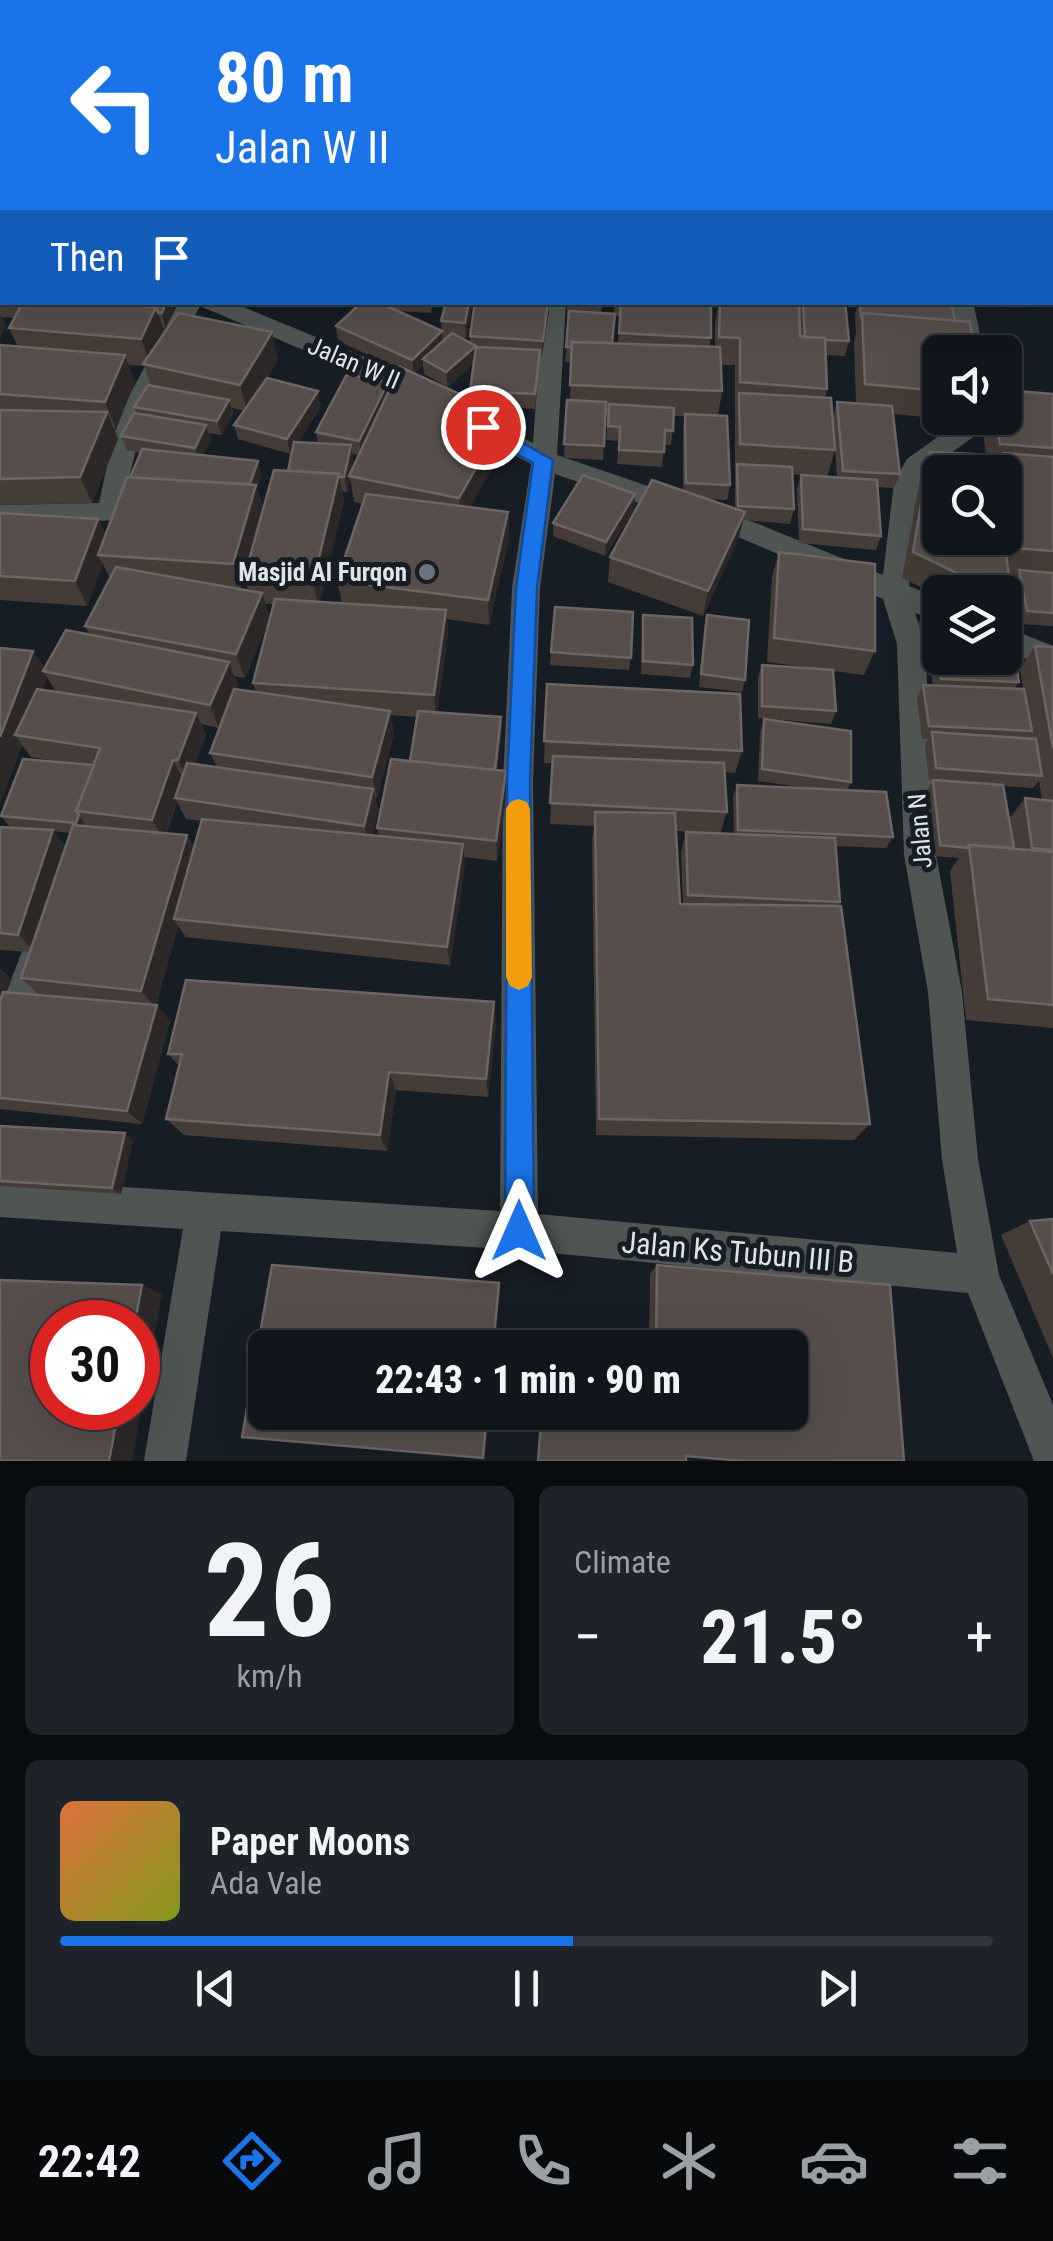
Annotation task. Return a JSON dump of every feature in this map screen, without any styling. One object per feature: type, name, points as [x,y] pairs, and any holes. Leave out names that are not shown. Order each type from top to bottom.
[{"type":"street","points":[[0,515],[110,513],[126,437],[189,305]]},
{"type":"street","name":"Jalan W II","points":[[216,305],[392,378],[544,460],[747,530],[922,603]]},
{"type":"street","points":[[519,1231],[518,782],[526,588],[544,460],[555,305]]},
{"type":"street","points":[[961,305],[968,335]]},
{"type":"street","name":"Jalan N","points":[[959,435],[916,466],[908,482],[895,592],[910,644],[920,855],[945,992],[960,1159],[980,1275]]},
{"type":"street","points":[[1022,645],[1053,658]]},
{"type":"street","points":[[0,1056],[53,911]]},
{"type":"street","name":"Jalan Ks Tubun III B","points":[[0,1198],[519,1231],[980,1275]]},
{"type":"street","points":[[165,1461],[205,1213]]},
{"type":"street","points":[[980,1275],[1053,1456]]},
{"type":"building","points":[[21,305],[156,307],[141,339],[9,328]]},
{"type":"building","points":[[132,305],[165,305],[162,313],[156,307]]},
{"type":"building","points":[[359,305],[385,305],[442,331],[412,360],[336,326]]},
{"type":"building","points":[[445,305],[468,305],[465,323],[441,321]]},
{"type":"building","points":[[475,305],[548,305],[543,341],[470,336]]},
{"type":"building","points":[[621,305],[711,305],[711,338],[619,333]]},
{"type":"building","points":[[720,305],[799,305],[800,336],[825,338],[827,389],[740,382],[740,338],[719,337]]},
{"type":"building","points":[[803,305],[845,305],[849,341],[805,337]]},
{"type":"building","points":[[860,305],[940,305],[952,306],[955,321],[862,313],[861,318]]},
{"type":"building","points":[[569,311],[615,314],[612,343],[572,342],[572,347],[566,347]]},
{"type":"building","points":[[178,313],[272,332],[240,385],[143,364]]},
{"type":"building","points":[[862,313],[970,322],[972,335],[922,335],[922,389],[865,384]]},
{"type":"building","points":[[452,333],[476,346],[446,372],[423,359]]},
{"type":"building","points":[[572,342],[720,347],[722,391],[570,385]]},
{"type":"building","points":[[0,345],[125,355],[105,402],[0,394]]},
{"type":"building","points":[[476,347],[540,350],[535,394],[470,391]]},
{"type":"building","points":[[400,367],[506,415],[459,498],[349,476]]},
{"type":"building","points":[[347,374],[388,382],[359,441],[316,432]]},
{"type":"building","points":[[267,378],[318,391],[287,439],[234,425]]},
{"type":"building","points":[[148,385],[229,400],[217,421],[134,407]]},
{"type":"building","points":[[1022,391],[1053,394],[1053,448],[1000,444],[999,435],[1022,435]]},
{"type":"building","points":[[739,393],[831,398],[835,450],[740,444]]},
{"type":"building","points":[[567,400],[606,402],[604,446],[564,444]]},
{"type":"building","points":[[837,402],[892,406],[900,474],[843,471]]},
{"type":"building","points":[[609,404],[674,408],[673,431],[665,430],[664,452],[619,450],[620,427],[608,426]]},
{"type":"building","points":[[0,410],[107,412],[80,477],[0,479]]},
{"type":"building","points":[[134,413],[206,425],[195,448],[121,436]]},
{"type":"building","points":[[685,414],[727,416],[730,485],[686,483]]},
{"type":"building","points":[[294,442],[351,445],[344,477],[288,471]]},
{"type":"building","points":[[142,449],[258,461],[250,484],[130,478]]},
{"type":"building","points":[[930,452],[992,455],[929,455]]},
{"type":"building","points":[[1004,453],[1053,457],[1053,551],[1022,549],[1022,455]]},
{"type":"building","points":[[737,464],[792,467],[794,509],[738,506]]},
{"type":"building","points":[[274,470],[339,474],[313,583],[244,578]]},
{"type":"building","points":[[583,475],[635,494],[606,542],[553,523]]},
{"type":"building","points":[[801,475],[877,480],[881,536],[803,529]]},
{"type":"building","points":[[127,477],[256,485],[233,564],[98,555]]},
{"type":"building","points":[[652,480],[745,512],[708,591],[610,557]]},
{"type":"building","name":"Masjid Al Furqon","points":[[366,494],[508,512],[488,600],[337,581]]},
{"type":"building","points":[[922,499],[922,555],[1006,555],[1009,575],[961,575],[913,552]]},
{"type":"building","points":[[0,513],[98,519],[75,581],[0,576]]},
{"type":"building","points":[[779,552],[875,564],[875,651],[774,638]]},
{"type":"building","points":[[116,567],[262,593],[236,654],[85,626]]},
{"type":"building","points":[[1019,570],[1053,573],[1053,613],[1027,611]]},
{"type":"building","points":[[275,599],[446,610],[434,695],[253,683]]},
{"type":"building","points":[[555,607],[633,612],[631,658],[551,652]]},
{"type":"building","points":[[643,615],[692,618],[693,665],[643,661]]},
{"type":"building","points":[[707,615],[749,620],[745,680],[701,674]]},
{"type":"building","points":[[66,630],[229,662],[210,705],[43,671]]},
{"type":"building","points":[[1035,646],[1053,647],[1053,748]]},
{"type":"building","points":[[0,648],[33,651],[0,737]]},
{"type":"building","points":[[762,665],[833,670],[836,711],[762,706]]},
{"type":"building","points":[[940,675],[1018,675],[1019,682],[941,679]]},
{"type":"building","points":[[547,684],[740,694],[742,751],[544,741]]},
{"type":"building","points":[[923,685],[1024,689],[1032,731],[929,726]]},
{"type":"building","points":[[37,689],[196,713],[178,760],[173,760],[152,820],[76,811],[100,748],[15,735]]},
{"type":"building","points":[[234,689],[390,711],[372,777],[210,753]]},
{"type":"building","points":[[418,711],[501,717],[495,770],[410,761]]},
{"type":"building","points":[[764,719],[851,731],[851,782],[762,769]]},
{"type":"building","points":[[932,732],[1036,739],[1042,776],[936,768]]},
{"type":"building","points":[[553,756],[724,763],[727,812],[550,803]]},
{"type":"building","points":[[23,759],[94,765],[76,811],[76,823],[1,816]]},
{"type":"building","points":[[391,759],[506,771],[496,841],[377,828]]},
{"type":"building","points":[[187,763],[373,789],[364,826],[175,798]]},
{"type":"building","points":[[933,780],[1003,785],[1014,848],[940,845]]},
{"type":"building","points":[[737,785],[886,792],[893,837],[738,830]]},
{"type":"building","points":[[1025,798],[1053,801],[1053,850],[1032,848]]},
{"type":"building","points":[[595,812],[675,813],[680,904],[841,906],[870,1124],[599,1119]]},
{"type":"building","points":[[202,819],[463,844],[447,947],[174,919]]},
{"type":"building","points":[[73,825],[187,835],[141,991],[21,978]]},
{"type":"building","points":[[0,827],[53,830],[18,935],[0,933]]},
{"type":"building","points":[[686,832],[835,838],[840,902],[688,895]]},
{"type":"building","points":[[969,845],[1053,852],[1053,1005],[988,999]]},
{"type":"building","points":[[186,980],[494,1002],[486,1079],[389,1072],[380,1135],[166,1119],[182,1054],[168,1054]]},
{"type":"building","points":[[3,992],[157,1005],[127,1111],[0,1098]]},
{"type":"building","points":[[0,1126],[125,1133],[112,1188],[0,1181]]},
{"type":"building","points":[[1053,1219],[1053,1274],[1030,1221]]},
{"type":"building","points":[[272,1265],[499,1283],[495,1330],[261,1330]]},
{"type":"building","points":[[657,1265],[890,1285],[904,1461],[743,1461],[686,1456],[686,1461],[538,1461],[541,1430],[808,1430],[808,1330],[656,1330]]},
{"type":"building","points":[[0,1280],[142,1285],[139,1300],[30,1300],[30,1430],[115,1430],[109,1461],[0,1461]]},
{"type":"building","points":[[248,1403],[248,1430],[485,1430],[483,1458],[242,1437]]},
{"type":"slow traffic","points":[[518,809],[519,977]]},
{"type":"place","name":"Masjid Al Furqon","points":[[427,572]]},
{"type":"route","points":[[483,427],[544,460],[526,588],[518,782],[519,1231]]}]
